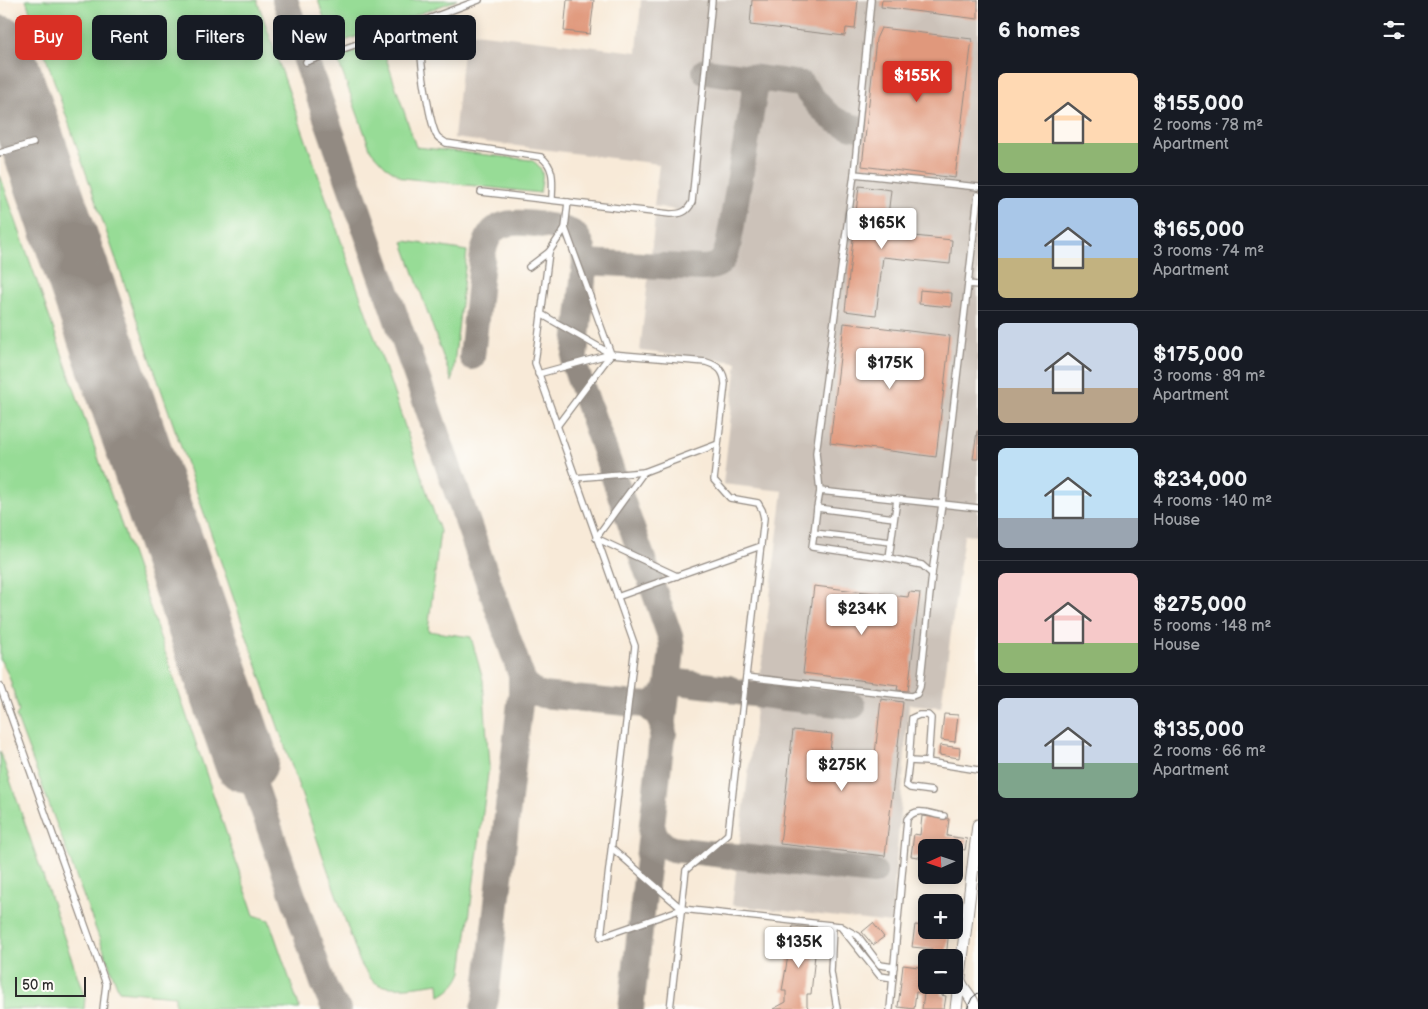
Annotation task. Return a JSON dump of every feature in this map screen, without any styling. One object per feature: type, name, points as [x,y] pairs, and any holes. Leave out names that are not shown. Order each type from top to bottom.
[{"type":"street","points":[[963,964],[972,924],[978,825]]},
{"type":"street","points":[[963,987],[973,1000],[975,1008]]},
{"type":"street","points":[[975,1008],[978,988]]},
{"type":"street","points":[[956,1009],[958,994]]},
{"type":"lane","points":[[439,15],[480,0]]},
{"type":"lane","points":[[481,192],[670,214],[685,212],[692,202],[712,0]]},
{"type":"lane","points":[[871,0],[854,174],[816,453],[820,490],[812,547],[889,558],[922,566],[932,574]]},
{"type":"lane","points":[[306,62],[355,45]]},
{"type":"lane","points":[[422,60],[437,137],[446,143],[542,157],[547,161],[552,172],[552,200]]},
{"type":"lane","points":[[0,154],[33,143]]},
{"type":"lane","points":[[854,174],[978,188]]},
{"type":"lane","points":[[746,677],[912,696],[917,694],[920,687],[978,195]]},
{"type":"lane","points":[[568,202],[565,228],[611,354]]},
{"type":"lane","points":[[529,267],[549,252],[565,228]]},
{"type":"lane","points":[[549,252],[534,363],[633,640],[635,653],[601,937],[682,909],[837,926],[858,936],[880,965],[894,967]]},
{"type":"lane","points":[[968,284],[978,285]]},
{"type":"lane","points":[[541,314],[611,354]]},
{"type":"lane","points":[[557,426],[611,354]]},
{"type":"lane","points":[[538,374],[611,354],[706,362],[715,365],[720,369],[725,384],[714,480],[730,498],[758,503],[764,518],[728,834],[686,870],[670,1009]]},
{"type":"lane","points":[[575,478],[644,472],[718,444]]},
{"type":"lane","points":[[596,538],[644,472]]},
{"type":"lane","points":[[820,490],[978,508]]},
{"type":"lane","points":[[889,558],[897,499]]},
{"type":"lane","points":[[817,508],[894,518]]},
{"type":"lane","points":[[814,533],[891,542]]},
{"type":"lane","points":[[596,538],[677,576]]},
{"type":"lane","points":[[617,597],[761,546]]},
{"type":"lane","points":[[0,686],[106,984],[103,1009]]},
{"type":"lane","points":[[928,762],[932,722],[928,715],[919,715],[912,718],[906,785],[910,788],[932,791]]},
{"type":"lane","points":[[909,761],[978,770]]},
{"type":"lane","points":[[890,1009],[907,819],[914,812],[921,811],[944,816]]},
{"type":"lane","points":[[612,848],[682,909]]},
{"type":"lane","points":[[837,926],[880,976],[893,978]]},
{"type":"lane","points":[[837,926],[831,972],[837,1009]]},
{"type":"shaded area","points":[[641,0],[978,0],[978,536],[964,535],[941,707],[909,704],[891,923],[732,905],[783,491],[723,484],[737,362],[640,351],[655,218],[674,220],[676,210],[654,206],[659,164],[454,138],[462,60],[476,60],[476,33],[637,52]]},
{"type":"green space","points":[[26,0],[257,0],[262,15],[177,15],[177,60],[263,60],[263,17],[273,46],[273,60],[278,60],[440,531],[428,631],[471,637],[483,680],[489,766],[462,972],[453,986],[440,996],[439,983],[404,987],[378,984],[370,978],[360,963],[47,60],[82,60],[82,15],[31,15]]},
{"type":"green space","points":[[318,0],[457,0],[416,15],[355,15],[355,37],[345,41],[345,15],[323,15]]},
{"type":"green space","points":[[355,51],[355,60],[387,60],[416,147],[531,160],[541,170],[540,193],[403,178],[385,166],[371,151],[339,63],[340,60],[345,60],[345,55]]},
{"type":"green space","points":[[0,175],[140,578],[254,915],[269,920],[300,1009],[175,1009],[175,996],[119,991],[16,716],[19,711],[9,676],[0,659]]},
{"type":"green space","points":[[403,242],[467,251],[452,382]]},
{"type":"green space","points":[[0,751],[85,998],[84,1009],[0,1009]]},
{"type":"building","points":[[567,0],[594,0],[590,34],[564,31]]},
{"type":"building","points":[[752,0],[858,0],[855,29],[846,28],[845,36],[750,25]]},
{"type":"building","points":[[882,0],[978,0],[978,19],[881,7]]},
{"type":"building","points":[[881,28],[972,39],[955,178],[862,166],[876,39]]},
{"type":"building","points":[[859,186],[891,190],[886,233],[952,240],[950,264],[883,257],[876,315],[845,311]]},
{"type":"building","points":[[920,290],[952,293],[951,307],[919,304]]},
{"type":"building","points":[[844,323],[950,336],[936,457],[830,443]]},
{"type":"building","points":[[977,431],[978,459],[973,459]]},
{"type":"building","points":[[814,586],[908,597],[909,592],[920,593],[908,691],[897,690],[898,685],[803,673]]},
{"type":"building","points":[[881,699],[903,702],[885,856],[780,844],[793,730],[832,734],[829,759],[874,764]]},
{"type":"building","points":[[944,714],[958,715],[955,742],[941,740]]},
{"type":"building","points":[[940,745],[960,748],[959,758],[939,755]]},
{"type":"building","points":[[922,816],[949,819],[947,836],[967,839],[965,850],[963,850],[963,839],[918,839],[918,857],[911,856],[914,834],[920,835]]},
{"type":"building","points":[[873,923],[884,937],[873,945],[862,932]]},
{"type":"building","points":[[915,925],[918,925],[918,939],[948,939],[947,949],[912,947]]},
{"type":"building","points":[[793,926],[813,928],[813,935],[817,935],[811,994],[807,994],[807,1006],[810,1009],[773,1009],[786,1002],[786,991],[782,991]]},
{"type":"building","points":[[903,965],[918,967],[918,992],[916,992],[914,1009],[898,1007]]},
{"type":"building","points":[[924,994],[941,994],[946,996],[944,1009],[922,1009]]},
{"type":"taxiway","points":[[285,0],[521,675],[521,694],[486,999],[483,1009]]},
{"type":"taxiway","points":[[585,262],[702,268],[713,267],[720,263],[724,257],[728,247],[757,78],[705,71]]},
{"type":"taxiway","points":[[757,78],[801,84],[832,118],[858,128]]},
{"type":"taxiway","points":[[472,357],[483,252],[491,233],[503,225],[520,223],[555,227],[574,234],[582,247],[585,262],[574,364],[671,639],[672,649],[631,1009]]},
{"type":"taxiway","points":[[521,675],[529,687],[542,695],[646,705]]},
{"type":"taxiway","points":[[664,733],[658,717],[646,705],[661,696],[670,681],[728,688],[737,692],[853,706]]},
{"type":"taxiway","points":[[246,760],[323,983],[332,1003],[338,1009]]},
{"type":"taxiway","points":[[653,829],[660,841],[672,849],[874,872]]},
{"type":"runway","points":[[0,48],[246,760]]},
{"type":"tram line","points":[[967,1009],[972,998],[978,993]]}]
